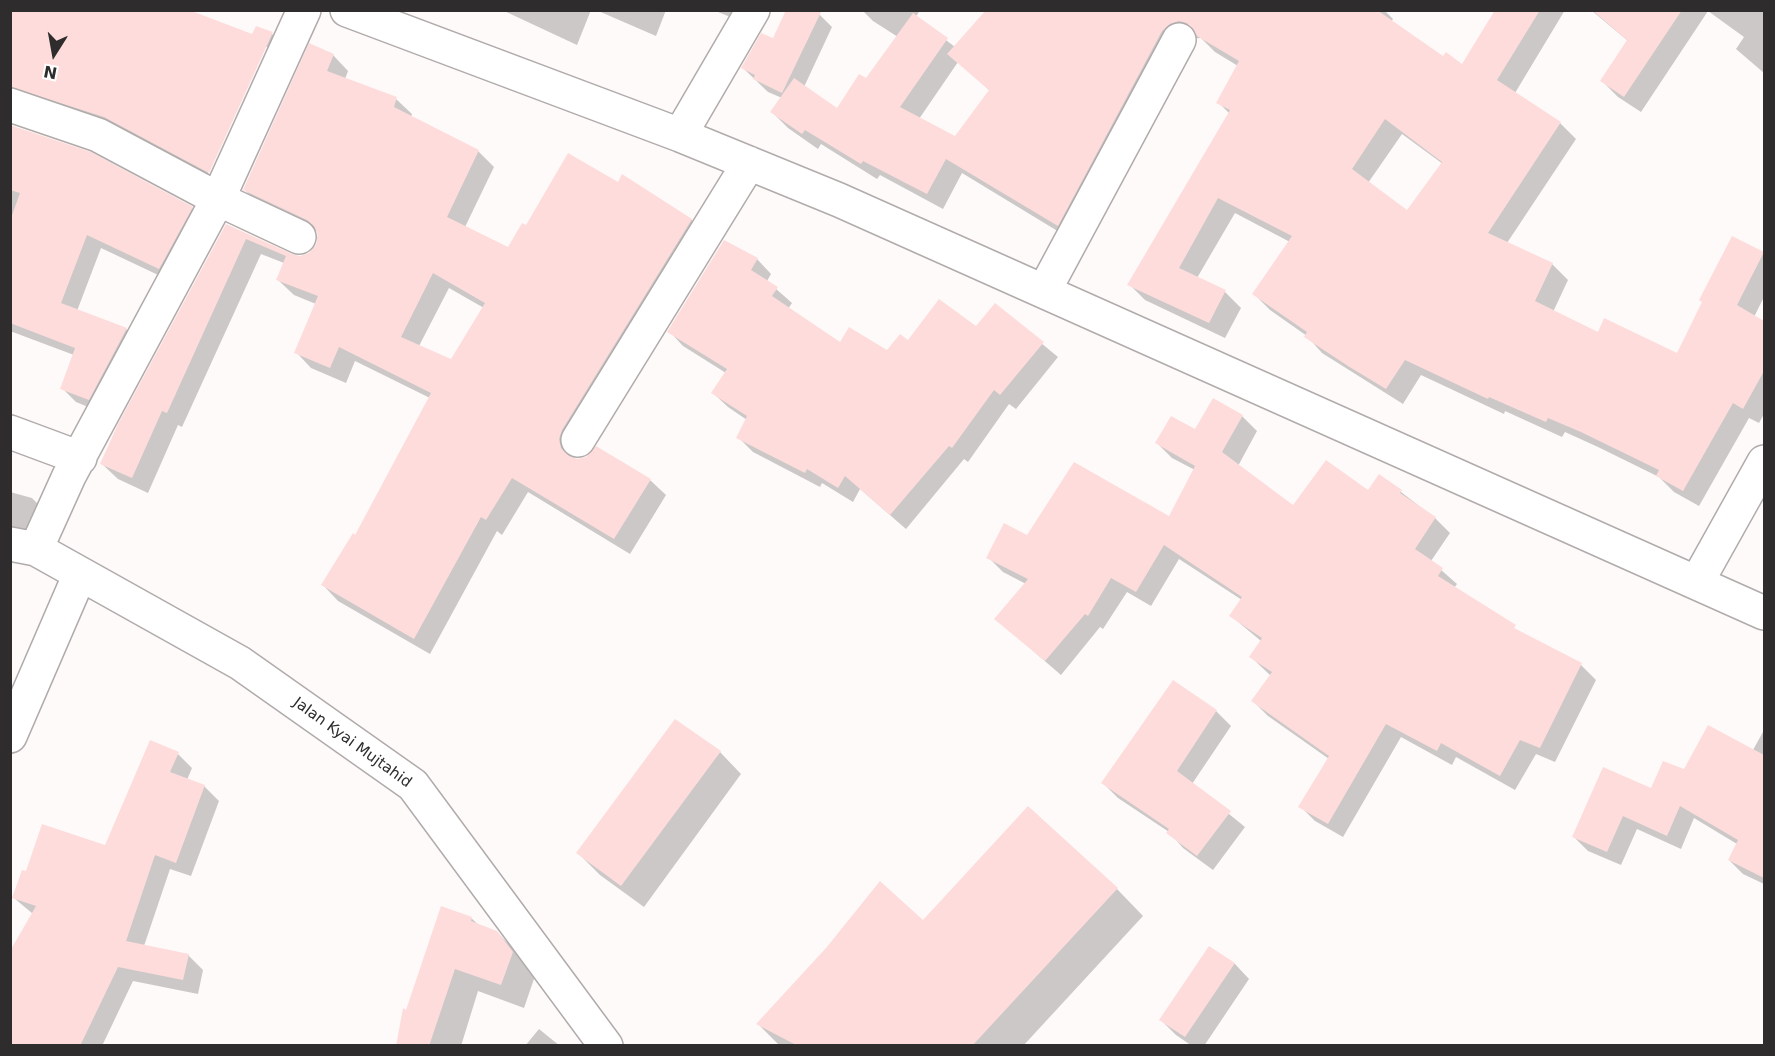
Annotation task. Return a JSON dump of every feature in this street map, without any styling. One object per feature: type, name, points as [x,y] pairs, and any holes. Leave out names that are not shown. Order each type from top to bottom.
[{"type":"street","points":[[32,538],[74,467],[218,199],[304,10]]},
{"type":"street","points":[[347,10],[680,135],[839,200],[1764,613]]},
{"type":"street","points":[[680,135],[753,10]]},
{"type":"street","points":[[1044,291],[1179,40]]},
{"type":"street","points":[[10,105],[98,135],[218,199],[299,237]]},
{"type":"street","points":[[578,440],[749,163]]},
{"type":"street","points":[[10,432],[74,467]]},
{"type":"street","points":[[1697,582],[1764,462]]},
{"type":"street","name":"Jalan Kyai Mujtahid","points":[[32,538],[80,574],[240,663],[413,785],[606,1046]]},
{"type":"street","points":[[10,736],[80,574]]},
{"type":"building","points":[[10,10],[189,10],[252,34],[256,26],[273,32],[209,173],[104,117],[10,87]]},
{"type":"building","points":[[786,10],[822,10],[782,93],[753,79],[755,75],[741,68],[761,33],[773,38]]},
{"type":"building","points":[[986,10],[1377,10],[1443,56],[1446,52],[1462,64],[1495,10],[1540,10],[1497,80],[1561,122],[1488,233],[1553,263],[1535,301],[1598,332],[1604,318],[1677,353],[1702,302],[1699,300],[1732,236],[1764,252],[1737,305],[1764,321],[1764,371],[1743,409],[1733,403],[1683,491],[1656,476],[1659,470],[1581,432],[1548,418],[1546,422],[1489,397],[1488,399],[1405,360],[1386,389],[1348,366],[1304,337],[1307,332],[1252,294],[1292,236],[1218,198],[1179,268],[1226,290],[1209,323],[1127,285],[1230,110],[1216,103],[1239,61],[1197,36],[1187,23],[1179,21],[1170,24],[1162,31],[1058,226],[946,159],[927,194],[863,161],[861,164],[805,130],[802,134],[770,112],[794,78],[837,108],[859,74],[866,78],[913,13],[948,38],[900,107],[955,136],[989,90],[947,54]],"holes":[[[1385,119],[1442,162],[1407,210],[1352,169]]]},
{"type":"building","points":[[1592,10],[1682,10],[1624,97],[1600,81],[1627,40]]},
{"type":"building","points":[[309,43],[334,54],[327,71],[397,97],[394,107],[479,150],[447,217],[508,247],[522,223],[526,225],[568,153],[618,182],[622,174],[692,219],[562,430],[559,439],[561,448],[569,456],[577,459],[586,457],[596,446],[651,479],[614,539],[512,478],[486,520],[481,517],[414,639],[321,585],[353,533],[355,535],[431,393],[339,347],[330,368],[294,353],[318,296],[276,280],[286,256],[246,239],[167,413],[162,411],[132,478],[100,464],[118,424],[226,224],[300,256],[309,253],[316,245],[318,235],[314,226],[307,220],[243,190]],"holes":[[[433,273],[485,303],[451,359],[401,337]]]},
{"type":"building","points":[[10,125],[91,152],[193,207],[159,269],[87,235],[61,303],[127,328],[89,400],[60,389],[75,348],[10,323],[10,221],[20,193],[10,190]]},
{"type":"building","points":[[724,240],[758,258],[751,270],[778,287],[772,296],[840,342],[849,327],[887,350],[900,334],[908,340],[939,299],[976,326],[995,303],[1044,342],[1000,395],[994,390],[952,448],[949,446],[890,515],[845,476],[838,488],[807,469],[805,473],[736,438],[747,416],[711,393],[727,369],[667,332]]},
{"type":"building","points":[[1213,398],[1243,415],[1222,452],[1293,505],[1326,460],[1368,490],[1379,474],[1402,490],[1400,493],[1436,517],[1415,549],[1443,568],[1438,576],[1516,625],[1514,628],[1582,663],[1540,748],[1520,740],[1500,776],[1441,743],[1437,751],[1386,724],[1328,824],[1298,807],[1329,756],[1251,701],[1272,672],[1249,657],[1262,638],[1229,616],[1242,597],[1164,545],[1136,592],[1111,578],[1088,616],[1085,614],[1045,661],[994,619],[1028,579],[986,558],[1004,523],[1027,535],[1074,462],[1169,516],[1195,466],[1155,443],[1171,416],[1195,429]]},
{"type":"building","points":[[1173,680],[1217,710],[1177,771],[1231,811],[1197,856],[1166,833],[1169,829],[1101,783]]},
{"type":"building","points":[[675,719],[721,751],[621,886],[576,853]]},
{"type":"building","points":[[1708,725],[1764,755],[1764,878],[1728,860],[1738,840],[1680,806],[1667,836],[1623,816],[1607,852],[1572,837],[1603,767],[1651,788],[1663,761],[1684,769]]},
{"type":"building","points":[[150,740],[179,752],[170,772],[205,785],[176,863],[155,855],[126,941],[189,954],[183,980],[118,967],[80,1046],[10,1046],[10,951],[36,906],[12,898],[22,870],[26,871],[42,824],[105,845]]},
{"type":"building","points":[[1028,806],[1118,888],[972,1046],[798,1046],[756,1024],[826,948],[880,881],[923,920]]},
{"type":"building","points":[[441,906],[472,917],[471,921],[497,931],[513,952],[501,985],[455,969],[429,1046],[396,1046],[403,1008],[406,1010]]},
{"type":"building","points":[[1209,946],[1235,963],[1185,1037],[1159,1020]]}]
